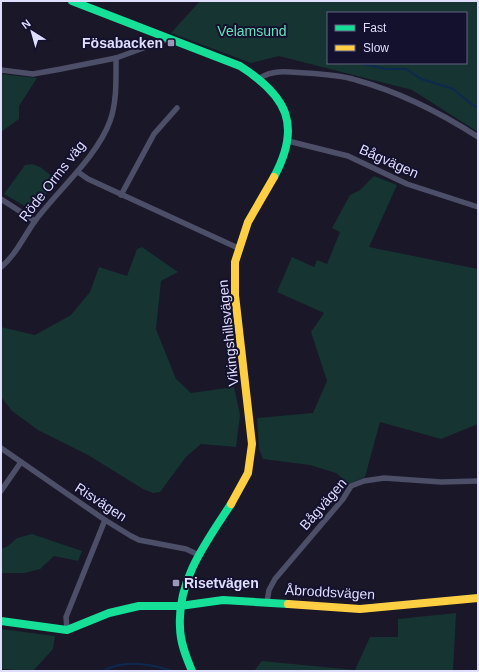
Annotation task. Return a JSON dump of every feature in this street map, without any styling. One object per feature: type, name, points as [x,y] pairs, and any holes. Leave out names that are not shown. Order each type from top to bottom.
[{"type":"street","name":"Vikingshillsvägen","points":[[72,1],[240,66],[260,78],[286,111],[289,121],[288,141],[282,161],[253,211],[238,248],[234,268],[235,299],[252,429],[250,464],[237,493],[199,554],[186,581],[180,606],[183,646],[192,671]]},
{"type":"street","points":[[1,70],[33,74],[116,58],[168,39]]},
{"type":"street","name":"Röde Orms väg","points":[[1,267],[11,256],[35,221],[64,186],[78,172],[110,121],[116,84],[116,58]]},
{"type":"street","points":[[260,78],[279,71],[335,76],[356,80],[413,102],[450,119],[478,137]]},
{"type":"street","points":[[121,195],[154,134],[177,108]]},
{"type":"street","name":"Bågvägen","points":[[288,141],[348,156],[407,184],[478,207]]},
{"type":"street","points":[[78,172],[88,179],[121,195],[238,248]]},
{"type":"street","points":[[1,199],[35,221]]},
{"type":"street","name":"Risvägen","points":[[1,448],[105,520],[139,540],[186,549],[199,554]]},
{"type":"street","points":[[1,492],[21,462]]},
{"type":"street","name":"Bågvägen","points":[[267,602],[269,590],[274,579],[343,499],[351,486],[364,481],[384,478],[441,482],[478,481]]},
{"type":"street","points":[[1,621],[67,630],[66,617],[105,520]]},
{"type":"street","name":"Åbroddsvägen","points":[[67,630],[124,608],[153,605],[180,606],[223,600],[360,609],[389,608],[478,598]]},
{"type":"green space","name":"Velamsund","points":[[200,1],[478,1],[478,132],[412,90],[279,56],[251,63],[171,33]]},
{"type":"green space","points":[[1,74],[37,78],[19,106],[19,119],[1,132]]},
{"type":"green space","points":[[32,164],[40,167],[57,180],[36,207],[28,208],[4,194],[25,165]]},
{"type":"green space","points":[[374,176],[397,185],[369,247],[478,269],[478,424],[441,439],[380,422],[365,477],[349,484],[336,473],[310,465],[263,459],[259,449],[257,418],[313,413],[327,381],[311,332],[324,313],[277,292],[292,257],[314,267],[317,260],[327,264],[340,232],[332,228],[350,195],[360,190]]},
{"type":"green space","points":[[142,247],[178,272],[161,281],[156,329],[176,379],[191,393],[234,387],[240,415],[236,447],[201,444],[186,457],[160,492],[153,493],[143,489],[88,455],[38,430],[12,411],[1,397],[1,327],[35,335],[71,315],[90,292],[99,267],[127,276],[137,249]]},
{"type":"green space","points":[[32,534],[82,551],[78,561],[54,556],[40,569],[25,573],[1,573],[1,549],[8,546],[17,538]]},
{"type":"green space","points":[[456,613],[453,671],[254,671],[262,661],[355,670],[370,637],[398,637],[398,619]]},
{"type":"green space","points":[[1,629],[55,636],[53,649],[33,671],[1,669]]},
{"type":"waterway","points":[[364,64],[386,69],[406,69],[421,79],[453,89],[474,106],[478,107]]},
{"type":"waterway","points":[[103,671],[111,667],[129,664],[155,666],[172,671]]},
{"type":"traffic: fast","points":[[72,1],[240,66],[256,77],[279,101],[285,113],[288,127],[287,142],[283,159],[274,177]]},
{"type":"traffic: fast","points":[[192,671],[180,633],[180,610],[183,593],[195,562],[212,532],[231,504]]},
{"type":"traffic: fast","points":[[1,621],[67,630],[109,613],[139,606],[180,606],[223,600],[288,604]]},
{"type":"traffic: slow","points":[[231,504],[248,473],[252,444],[235,295],[235,262],[248,222],[274,177]]},
{"type":"traffic: slow","points":[[288,604],[360,609],[478,598]]},
{"type":"place","name":"Fösabacken","points":[[171,43]]},
{"type":"place","name":"Risetvägen","points":[[176,583]]}]
